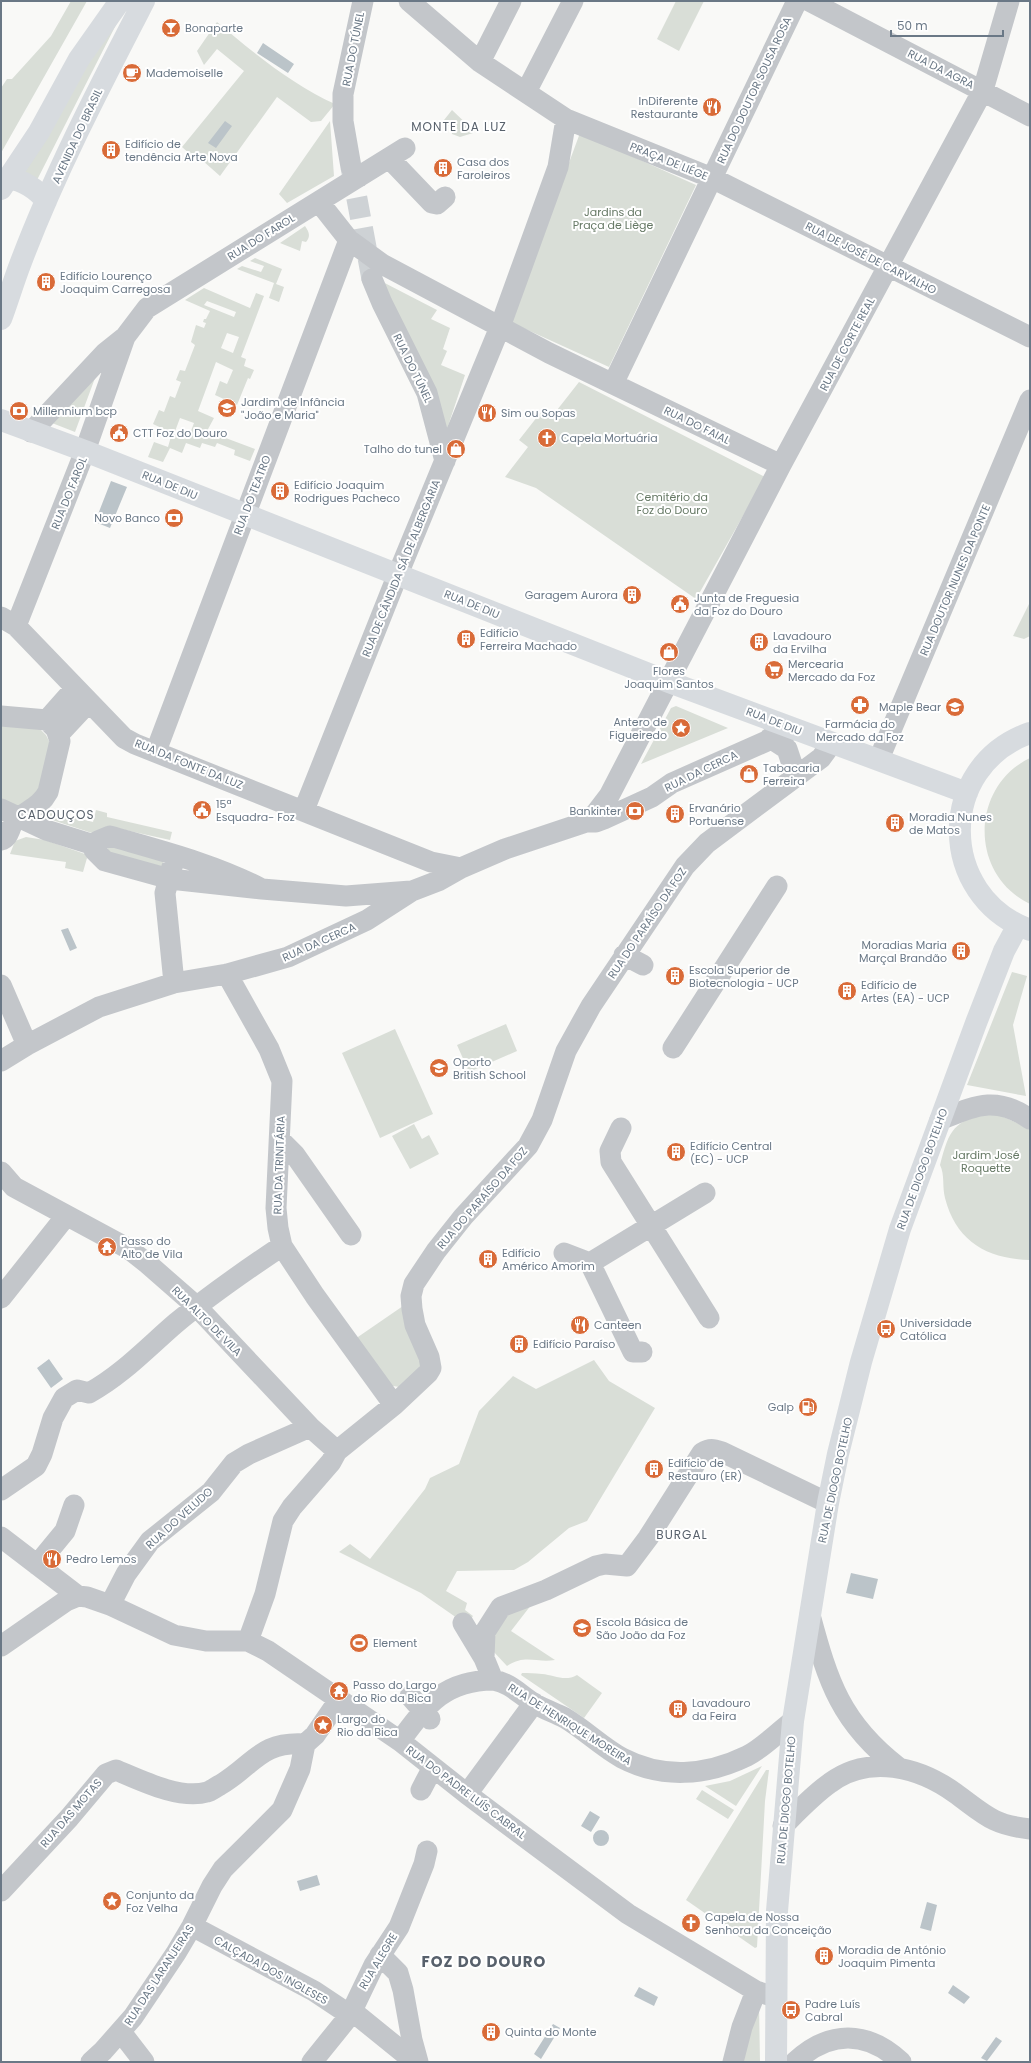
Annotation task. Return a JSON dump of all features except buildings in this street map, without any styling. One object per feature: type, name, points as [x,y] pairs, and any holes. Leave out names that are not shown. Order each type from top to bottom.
[{"type":"main road","points":[[4,184],[39,132],[79,59],[120,1]]},
{"type":"main road","name":"AVENIDA DO BRASIL","points":[[1,319],[46,201],[105,76],[144,1]]},
{"type":"main road","points":[[4,184],[16,179],[40,193],[46,201]]},
{"type":"main road","name":"RUA DE DIU","points":[[1,420],[86,451],[244,515],[398,574],[669,682],[967,793]]},
{"type":"main road","points":[[1024,927],[999,913],[979,892],[964,862],[960,846],[959,828],[961,811],[967,793],[977,773],[994,754],[1014,740],[1030,733]]},
{"type":"main road","name":"RUA DE DIOGO BOTELHO","points":[[776,2062],[766,1994],[777,1911],[782,1826],[793,1721],[828,1503],[861,1362],[900,1229],[976,1023],[1004,952],[1024,927]]},
{"type":"street","name":"RUA DO TÚNEL","points":[[351,168],[343,121],[343,94],[363,1]]},
{"type":"street","name":"PRAÇA DE LIÉGE","points":[[410,1],[480,62],[566,119],[712,178],[613,384]]},
{"type":"street","points":[[480,62],[512,1]]},
{"type":"street","points":[[526,92],[573,1]]},
{"type":"street","name":"RUA DO DOUTOR SOUSA ROSA","points":[[712,178],[796,1]]},
{"type":"street","name":"RUA DA AGRA","points":[[809,1],[983,90],[1030,116]]},
{"type":"street","name":"RUA DE CORTE REAL","points":[[622,768],[983,90],[1009,1]]},
{"type":"street","points":[[500,327],[558,167],[566,119]]},
{"type":"street","name":"RUA DO FAROL","points":[[31,432],[105,353],[125,337],[147,308],[397,153],[432,203],[438,204],[445,197]]},
{"type":"street","name":"RUA DE JOSÉ DE CARVALHO","points":[[712,178],[1030,337]]},
{"type":"street","points":[[319,202],[349,240],[382,264],[500,327],[613,384]]},
{"type":"street","name":"RUA DO TEATRO","points":[[156,751],[349,240]]},
{"type":"street","name":"RUA DO TÚNEL","points":[[372,279],[382,303],[427,393],[445,461]]},
{"type":"street","name":"RUA DE CÂNDIDA SÁ DE ALBERGARIA","points":[[304,810],[398,574],[500,327]]},
{"type":"street","name":"RUA DO FAROL","points":[[9,621],[86,451],[125,337]]},
{"type":"street","name":"RUA DO FAIAL","points":[[613,384],[782,465]]},
{"type":"street","name":"RUA DOUTOR NUNES DA PONTE","points":[[879,759],[1030,400]]},
{"type":"street","name":"RUA DA FONTE DA LUZ","points":[[9,621],[124,738],[135,744],[156,751],[431,862],[461,868]]},
{"type":"street","points":[[1,716],[52,727],[86,704],[82,695]]},
{"type":"street","points":[[2,845],[13,824],[39,804],[48,792],[60,741],[52,727]]},
{"type":"street","name":"RUA DA CERCA","points":[[1,1061],[26,1045],[99,1007],[174,983],[227,974],[288,957],[367,920],[412,891],[438,881],[461,868],[505,850],[586,822],[596,822],[611,816],[652,797],[664,787],[770,738],[794,729]]},
{"type":"street","points":[[770,738],[787,749],[796,776]]},
{"type":"street","name":"RUA DO PARAÍSO DA FOZ","points":[[248,1641],[265,1594],[284,1521],[292,1507],[331,1462],[337,1451],[394,1404],[428,1373],[431,1368],[429,1357],[415,1325],[411,1296],[414,1284],[463,1217],[528,1146],[542,1120],[566,1051],[591,1006],[624,955],[685,866],[707,843],[821,758],[832,743]]},
{"type":"street","points":[[622,768],[624,781],[632,790],[648,792],[664,787]]},
{"type":"street","name":"RUA DA CERCA","points":[[586,822],[603,804],[622,768]]},
{"type":"street","points":[[1,809],[21,817],[46,830],[94,845]]},
{"type":"street","points":[[94,845],[98,841],[110,836],[174,854],[236,876],[262,889]]},
{"type":"street","points":[[94,845],[94,850],[105,861],[170,879],[346,896],[412,891]]},
{"type":"street","points":[[174,854],[170,879],[165,893],[174,983]]},
{"type":"street","points":[[673,1048],[777,886]]},
{"type":"street","points":[[624,955],[643,965]]},
{"type":"street","name":"RUA DA TRINITÁRIA","points":[[227,974],[268,1049],[282,1081],[276,1208],[282,1246],[315,1296],[394,1404]]},
{"type":"street","points":[[1,985],[26,1045]]},
{"type":"street","points":[[940,1120],[972,1107],[991,1104],[1010,1107],[1030,1118]]},
{"type":"street","points":[[621,1128],[610,1151],[611,1162],[709,1318]]},
{"type":"street","points":[[280,1140],[295,1155],[351,1235]]},
{"type":"street","name":"RUA ALTO DE VILA","points":[[1,1172],[14,1187],[129,1249],[196,1306],[310,1427],[337,1451]]},
{"type":"street","points":[[590,1263],[705,1193]]},
{"type":"street","points":[[1,1298],[66,1216]]},
{"type":"street","points":[[1,1490],[36,1466],[42,1454],[53,1418],[64,1398],[77,1390],[89,1393],[104,1385],[147,1350],[196,1306],[282,1246]]},
{"type":"street","points":[[564,1253],[590,1263],[633,1352],[642,1352]]},
{"type":"street","name":"RUA DO VELUDO","points":[[110,1605],[126,1574],[150,1541],[211,1492],[234,1463],[249,1454],[310,1427]]},
{"type":"street","points":[[484,1658],[485,1632],[501,1607],[546,1590],[596,1566],[605,1564],[621,1567],[630,1563],[702,1453],[713,1449],[828,1503]]},
{"type":"street","points":[[37,1565],[65,1531],[74,1505]]},
{"type":"street","name":"RUA DO PADRE LUÍS CABRAL","points":[[3,1544],[37,1565],[78,1596],[87,1597],[110,1605],[174,1636],[206,1641],[248,1641],[268,1651],[400,1741],[467,1794],[628,1914],[766,1994]]},
{"type":"street","points":[[1,1646],[66,1601],[78,1596]]},
{"type":"street","points":[[810,1615],[828,1678],[840,1703],[859,1731],[871,1745],[898,1767]]},
{"type":"street","name":"RUA DE HENRIQUE MOREIRA","points":[[463,1623],[484,1658],[493,1680],[516,1688],[534,1703],[565,1718],[621,1757],[646,1769],[687,1774],[707,1769],[748,1755],[793,1721]]},
{"type":"street","points":[[400,1741],[421,1709],[443,1693],[478,1681],[493,1680]]},
{"type":"street","points":[[305,1744],[315,1735],[339,1700]]},
{"type":"street","points":[[467,1794],[534,1703]]},
{"type":"street","name":"RUA DAS MOTAS","points":[[1,1891],[69,1818],[111,1770],[116,1770],[152,1785],[167,1789],[200,1793],[207,1792],[226,1781],[268,1748],[289,1743],[305,1744]]},
{"type":"street","name":"RUA DAS LARANJEIRAS","points":[[90,2062],[121,2032],[192,1926],[212,1886],[223,1869],[276,1817],[286,1804],[300,1769],[305,1744]]},
{"type":"street","points":[[782,1826],[830,1783],[843,1775],[874,1766],[898,1767],[920,1773],[937,1781],[977,1811],[1000,1824],[1007,1827],[1030,1830]]},
{"type":"street","points":[[421,1790],[433,1767]]},
{"type":"street","name":"RUA ALEGRE","points":[[312,2062],[351,2013],[367,1978],[380,1955],[399,1927],[424,1864],[427,1851]]},
{"type":"street","name":"CALÇADA DOS INGLESES","points":[[192,1926],[314,1991],[351,2013],[417,2062]]},
{"type":"street","points":[[380,1955],[398,1973],[403,1990],[417,2062]]},
{"type":"street","points":[[733,2062],[742,2027],[766,1994]]},
{"type":"street","points":[[121,2032],[144,2062]]},
{"type":"street","points":[[795,2062],[817,2046],[832,2039],[852,2038],[880,2046],[901,2062]]},
{"type":"green space","points":[[71,1],[87,1],[1,153],[1,88],[7,79],[12,79],[51,36]]},
{"type":"green space","points":[[676,1],[704,1],[679,51],[657,39]]},
{"type":"green space","points":[[120,17],[37,180],[21,172],[93,54]]},
{"type":"green space","points":[[217,22],[273,67],[304,88],[335,104],[321,121],[311,122],[277,97],[220,176],[194,153],[191,155],[182,147],[244,71],[217,49],[204,65],[197,51]]},
{"type":"green space","points":[[452,110],[473,130],[473,133],[460,137],[452,134],[451,127],[445,123],[447,122],[444,120]]},
{"type":"green space","points":[[330,121],[334,176],[287,203],[279,194]]},
{"type":"green space","name":"Jardins da Praça de Liège","points":[[580,133],[696,185],[609,367],[510,322]]},
{"type":"green space","points":[[305,226],[309,236],[306,242],[302,241],[300,251],[280,243]]},
{"type":"green space","points":[[255,258],[282,269],[276,284],[284,287],[279,302],[269,298],[274,283],[237,269],[242,266],[261,272],[264,266],[250,261]]},
{"type":"green space","points":[[375,278],[437,310],[431,319],[450,328],[443,349],[447,351],[441,365],[465,375],[446,432]]},
{"type":"green space","points":[[204,288],[250,308],[256,293],[264,296],[241,357],[246,359],[244,366],[254,370],[250,379],[248,378],[237,405],[215,395],[220,381],[227,384],[233,370],[216,362],[198,411],[214,418],[207,431],[255,449],[250,461],[234,455],[235,450],[217,443],[215,447],[202,443],[200,448],[186,443],[182,453],[170,448],[163,462],[148,457],[154,442],[168,447],[172,433],[153,424],[159,410],[164,412],[170,396],[175,398],[181,382],[176,380],[180,370],[185,371],[195,345],[191,342],[196,325],[204,328],[206,323],[203,322],[204,319],[206,319],[210,311],[185,300]],"holes":[[[207,301],[236,312],[234,317],[204,305]],[[227,333],[239,337],[233,353],[221,348]],[[180,418],[194,423],[188,439],[174,434]]]},
{"type":"green space","points":[[98,370],[75,432],[52,423]]},
{"type":"green space","name":"Cemitério da Foz do Douro","points":[[579,382],[765,477],[696,599],[536,488],[505,477],[528,447],[519,440],[541,412],[550,419]]},
{"type":"green space","points":[[1030,602],[1030,636],[1024,639],[1013,636]]},
{"type":"green space","points":[[676,706],[728,728],[641,764],[671,708]]},
{"type":"green space","points":[[1,723],[36,725],[46,735],[52,747],[41,794],[15,808],[1,801]]},
{"type":"green space","points":[[1030,758],[1030,904],[1010,891],[996,873],[987,853],[985,831],[988,809],[996,789],[1010,771]]},
{"type":"green space","points":[[96,810],[107,813],[107,817],[172,832],[170,840],[107,826],[99,832],[92,833],[46,818],[47,814],[52,812],[93,822]]},
{"type":"green space","points":[[26,837],[45,840],[85,854],[87,858],[83,872],[65,868],[66,862],[10,854],[15,841]]},
{"type":"green space","points":[[108,845],[162,853],[164,867],[108,853]]},
{"type":"green space","points":[[1012,972],[1027,976],[1013,1025],[1026,1096],[967,1085]]},
{"type":"green space","points":[[506,1024],[517,1051],[469,1072],[457,1045]]},
{"type":"green space","points":[[395,1029],[433,1114],[380,1138],[342,1053]]},
{"type":"green space","name":"Jardim José Roquette","points":[[991,1111],[1030,1129],[1030,1260],[1000,1256],[976,1245],[965,1236],[957,1226],[950,1213],[945,1198],[940,1165],[951,1134],[961,1123]]},
{"type":"green space","points":[[414,1124],[422,1139],[429,1135],[439,1154],[410,1169],[392,1136]]},
{"type":"green space","points":[[403,1306],[421,1357],[421,1370],[399,1387],[388,1385],[355,1339]]},
{"type":"green space","points":[[594,1360],[609,1381],[655,1408],[587,1521],[569,1528],[528,1562],[514,1570],[457,1571],[446,1591],[467,1603],[465,1610],[473,1616],[470,1620],[457,1618],[421,1593],[339,1552],[350,1544],[370,1559],[425,1489],[430,1478],[459,1464],[479,1411],[513,1376],[536,1389]]},
{"type":"green space","points":[[535,1600],[511,1631],[555,1660],[519,1660],[507,1666],[492,1650],[500,1612]]},
{"type":"green space","points":[[522,1673],[539,1674],[560,1678],[568,1678],[577,1675],[602,1693],[584,1718],[521,1675]]},
{"type":"green space","points":[[762,1766],[736,1806],[705,1786],[730,1781]]},
{"type":"green space","points":[[766,1770],[769,1770],[765,1801],[757,1947],[755,1948],[686,1900]]},
{"type":"green space","points":[[702,1790],[734,1810],[728,1819],[696,1799]]},
{"type":"green space","points":[[759,2004],[760,2062],[742,2062]]},
{"type":"shaded area","points":[[263,43],[294,64],[288,73],[257,53]]},
{"type":"shaded area","points":[[225,121],[232,126],[216,148],[208,143]]},
{"type":"shaded area","points":[[111,481],[127,487],[110,528],[95,522]]},
{"type":"shaded area","points":[[68,928],[77,948],[70,951],[61,930]]},
{"type":"shaded area","points":[[49,1359],[63,1379],[51,1388],[37,1368]]},
{"type":"shaded area","points":[[851,1573],[878,1579],[873,1599],[846,1593]]},
{"type":"shaded area","points":[[590,1811],[600,1817],[591,1832],[581,1826]]},
{"type":"shaded area","points":[[598,1830],[604,1830],[609,1835],[607,1844],[604,1846],[598,1846],[593,1841],[593,1835]]},
{"type":"shaded area","points":[[317,1875],[320,1885],[300,1891],[297,1881]]},
{"type":"shaded area","points":[[927,1902],[937,1905],[931,1931],[920,1928]]},
{"type":"shaded area","points":[[953,1985],[970,1997],[964,2004],[948,1993]]},
{"type":"shaded area","points":[[639,1987],[658,1997],[654,2006],[634,1996]]},
{"type":"shaded area","points":[[553,2024],[560,2028],[541,2059],[534,2054]]},
{"type":"shaded area","points":[[996,2037],[1002,2041],[987,2061],[981,2058]]},
{"type":"tunnel","points":[[351,167],[372,279]]},
{"type":"place","name":"Bonaparte","points":[[171,28]]},
{"type":"place","name":"Mademoiselle","points":[[132,73]]},
{"type":"place","name":"InDiferente Restaurante","points":[[712,107]]},
{"type":"place","name":"Edifício de tendência Arte Nova","points":[[111,150]]},
{"type":"place","name":"Casa dos Faroleiros","points":[[443,168]]},
{"type":"place","name":"Edifício Lourenço Joaquim Carregosa","points":[[46,282]]},
{"type":"place","name":"Jardim de Infância \"João e Maria\"","points":[[227,408]]},
{"type":"place","name":"Millennium bcp","points":[[19,411]]},
{"type":"place","name":"Sim ou Sopas","points":[[487,413]]},
{"type":"place","name":"CTT Foz do Douro","points":[[119,433]]},
{"type":"place","name":"Capela Mortuária","points":[[547,438]]},
{"type":"place","name":"Talho do tunel","points":[[456,449]]},
{"type":"place","name":"Edifício Joaquim Rodrigues Pacheco","points":[[280,491]]},
{"type":"place","name":"Novo Banco","points":[[174,518]]},
{"type":"place","name":"Garagem Aurora","points":[[632,595]]},
{"type":"place","name":"Junta de Freguesia da Foz do Douro","points":[[680,604]]},
{"type":"place","name":"Edifício Ferreira Machado","points":[[466,639]]},
{"type":"place","name":"Lavadouro da Ervilha","points":[[759,642]]},
{"type":"place","name":"Flores Joaquim Santos","points":[[669,652]]},
{"type":"place","name":"Mercearia Mercado da Foz","points":[[774,670]]},
{"type":"place","name":"Farmácia do Mercado da Foz","points":[[860,705]]},
{"type":"place","name":"Maple Bear","points":[[955,707]]},
{"type":"place","name":"Antero de Figueiredo","points":[[681,728]]},
{"type":"place","name":"Tabacaria Ferreira","points":[[749,774]]},
{"type":"place","name":"15ª Esquadra- Foz","points":[[202,810]]},
{"type":"place","name":"Bankinter","points":[[635,811]]},
{"type":"place","name":"Ervanário Portuense","points":[[675,814]]},
{"type":"place","name":"Moradia Nunes de Matos","points":[[895,823]]},
{"type":"place","name":"Moradias Maria Marçal Brandão","points":[[961,951]]},
{"type":"place","name":"Escola Superior de Biotecnologia - UCP","points":[[675,976]]},
{"type":"place","name":"Edifício de Artes (EA) - UCP","points":[[847,991]]},
{"type":"place","name":"Oporto British School","points":[[439,1068]]},
{"type":"place","name":"Edifício Central (EC) - UCP","points":[[676,1152]]},
{"type":"place","name":"Passo do Alto de Vila","points":[[107,1247]]},
{"type":"place","name":"Edifício Américo Amorim","points":[[488,1259]]},
{"type":"place","name":"Canteen","points":[[580,1325]]},
{"type":"place","name":"Universidade Católica","points":[[886,1329]]},
{"type":"place","name":"Edifício Paraíso","points":[[519,1344]]},
{"type":"place","name":"Galp","points":[[808,1407]]},
{"type":"place","name":"Edifício de Restauro (ER)","points":[[654,1469]]},
{"type":"place","name":"Pedro Lemos","points":[[52,1559]]},
{"type":"place","name":"Escola Básica de São João da Foz","points":[[582,1628]]},
{"type":"place","name":"Element","points":[[359,1643]]},
{"type":"place","name":"Passo do Largo do Rio da Bica","points":[[339,1691]]},
{"type":"place","name":"Lavadouro da Feira","points":[[678,1709]]},
{"type":"place","name":"Largo do Rio da Bica","points":[[323,1725]]},
{"type":"place","name":"Conjunto da Foz Velha","points":[[112,1901]]},
{"type":"place","name":"Capela de Nossa Senhora da Conceição","points":[[691,1923]]},
{"type":"place","name":"Moradia de António Joaquim Pimenta","points":[[824,1956]]},
{"type":"place","name":"Padre Luís Cabral","points":[[791,2010]]},
{"type":"place","name":"Quinta do Monte","points":[[491,2032]]},
{"type":"district","name":"MONTE DA LUZ","points":[[459,127]]},
{"type":"district","name":"CADOUÇOS","points":[[56,815]]},
{"type":"district","name":"BURGAL","points":[[682,1535]]},
{"type":"district","name":"FOZ DO DOURO","points":[[484,1962]]}]
